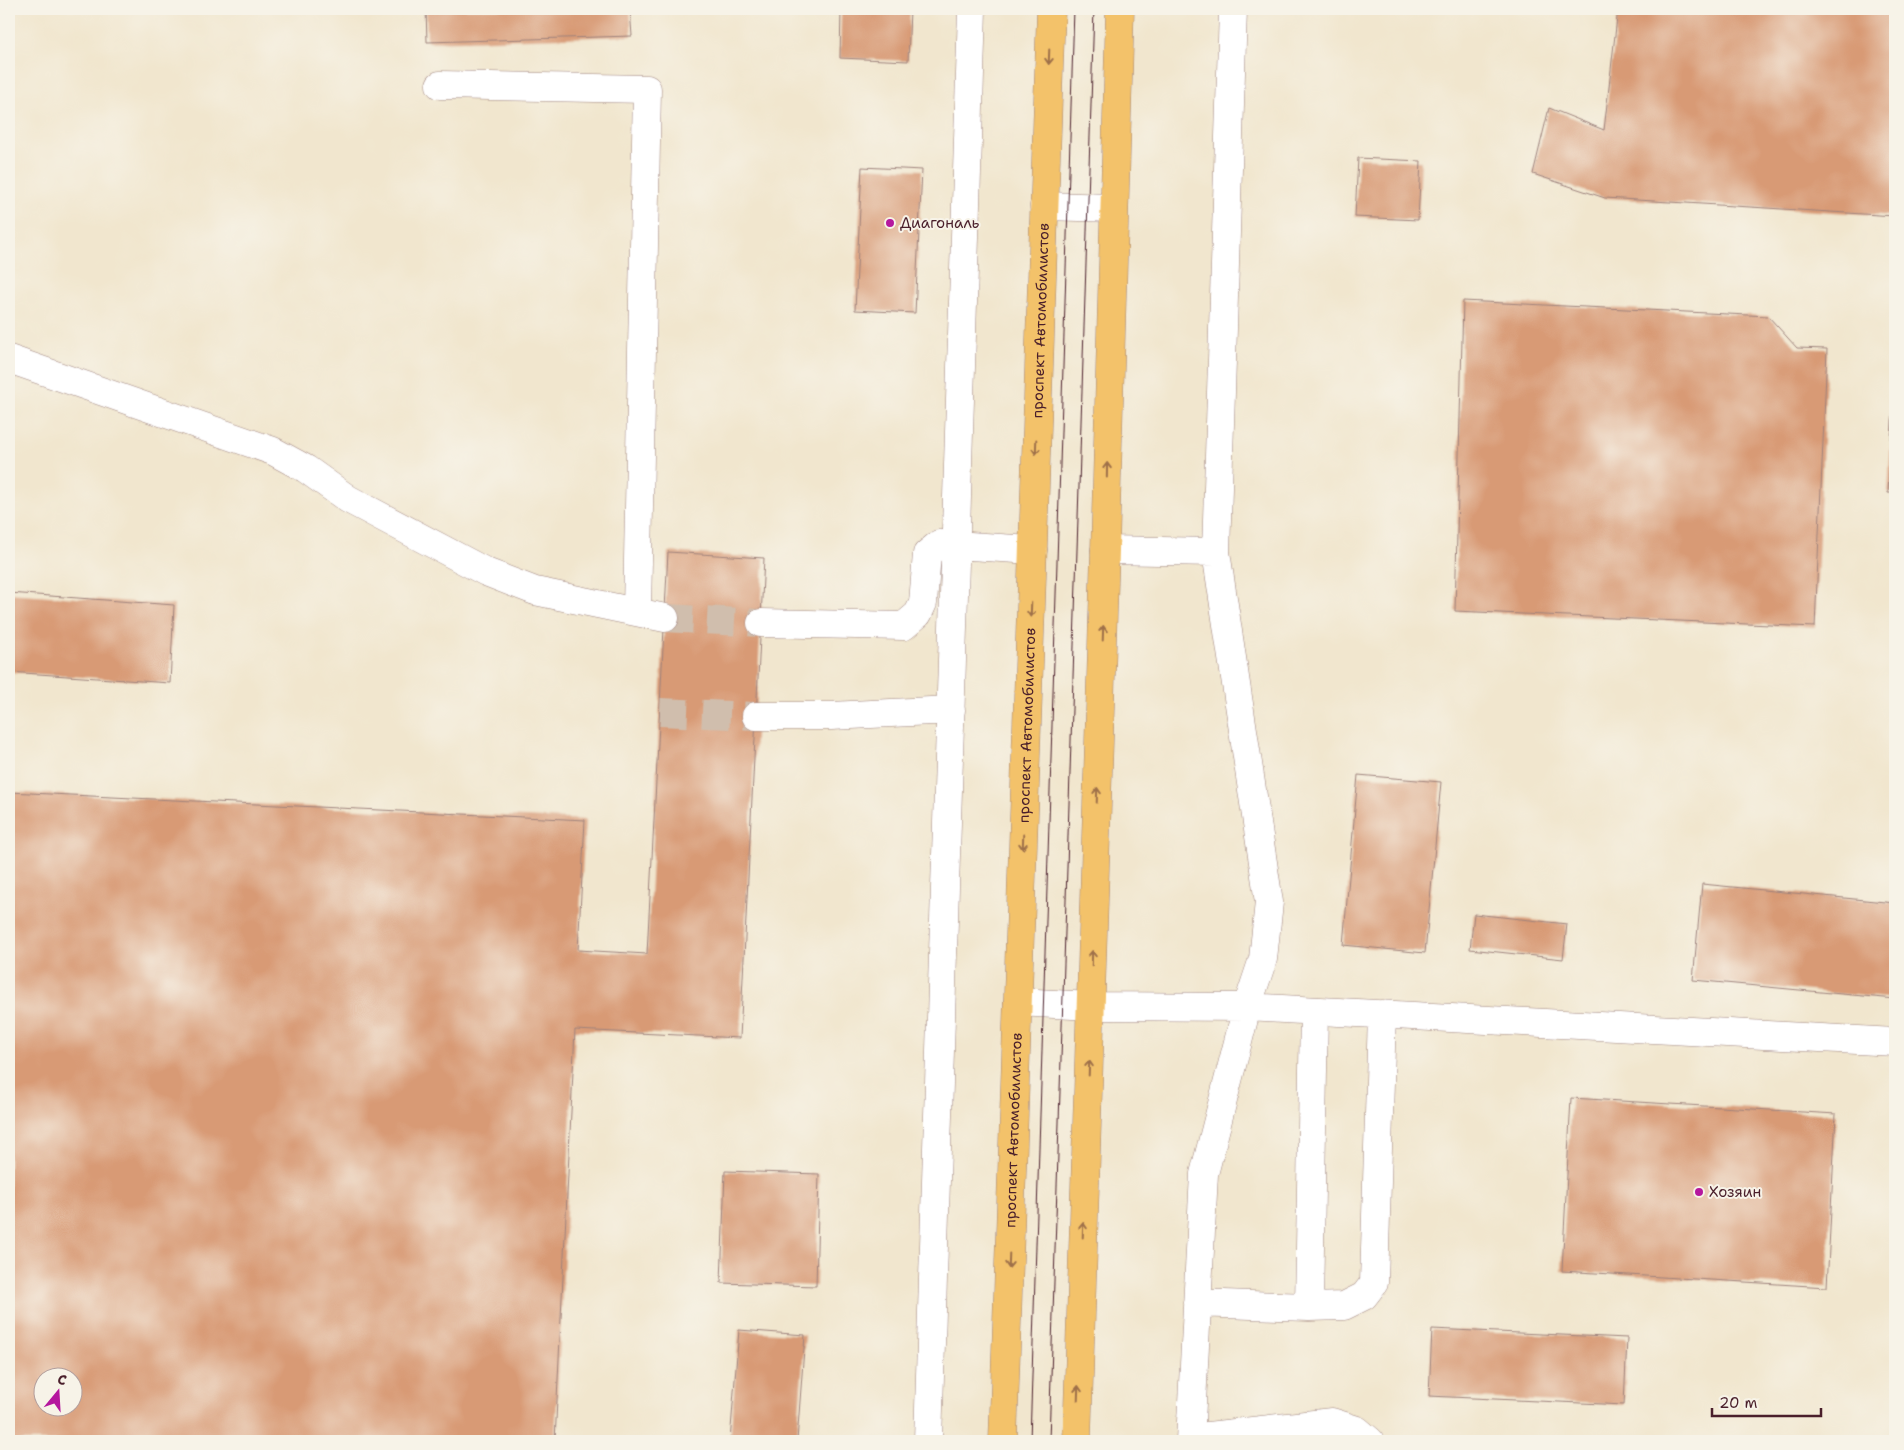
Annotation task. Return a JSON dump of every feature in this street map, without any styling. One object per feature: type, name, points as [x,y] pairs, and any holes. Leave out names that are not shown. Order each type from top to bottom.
[{"type":"main road","name":"проспект Автомобилистов","points":[[1003,1441],[1051,9]]},
{"type":"main road","points":[[1077,1441],[1120,9]]},
{"type":"lane","points":[[928,1441],[972,9]]},
{"type":"lane","points":[[1234,9],[1216,552],[1269,902],[1263,959],[1247,1007],[1204,1174],[1190,1440],[1298,1434],[1332,1422],[1357,1430],[1370,1441]]},
{"type":"lane","points":[[440,85],[647,90],[637,612]]},
{"type":"lane","points":[[1044,206],[1114,208]]},
{"type":"lane","points":[[9,359],[273,451],[306,469],[348,499],[486,572],[535,591],[665,618]]},
{"type":"lane","points":[[761,623],[904,626],[918,614],[923,603],[927,554],[939,544],[1033,550]]},
{"type":"lane","points":[[1105,550],[1216,552]]},
{"type":"lane","points":[[756,716],[831,716],[951,710]]},
{"type":"lane","points":[[1018,1002],[1090,1006],[1247,1007],[1895,1042]]},
{"type":"lane","points":[[1308,1307],[1314,1011]]},
{"type":"lane","points":[[1197,1303],[1308,1307],[1344,1306],[1364,1296],[1374,1283],[1382,1014]]},
{"type":"building","points":[[426,9],[630,9],[632,36],[427,42]]},
{"type":"building","points":[[841,9],[910,9],[908,61],[840,58]]},
{"type":"building","points":[[1618,9],[1895,9],[1895,216],[1605,198],[1533,174],[1549,108],[1604,130]]},
{"type":"building","points":[[1358,158],[1421,161],[1418,220],[1355,217]]},
{"type":"building","points":[[862,167],[922,170],[915,313],[855,310]]},
{"type":"building","points":[[1463,301],[1768,316],[1797,348],[1827,349],[1815,627],[1455,611]]},
{"type":"building","points":[[1894,387],[1895,493],[1888,493]]},
{"type":"building","points":[[668,552],[764,558],[740,1038],[575,1030],[555,1441],[9,1441],[9,792],[585,820],[578,950],[647,954]]},
{"type":"building","points":[[9,593],[174,605],[170,683],[9,672]]},
{"type":"building","points":[[1893,654],[1895,654],[1895,699],[1892,699]]},
{"type":"building","points":[[1358,775],[1441,782],[1425,953],[1343,945]]},
{"type":"building","points":[[1702,884],[1895,903],[1895,999],[1693,980]]},
{"type":"building","points":[[1474,914],[1567,924],[1563,959],[1470,949]]},
{"type":"building","name":"Хозяин","points":[[1571,1098],[1836,1114],[1827,1287],[1562,1271]]},
{"type":"building","points":[[725,1171],[819,1174],[816,1286],[721,1283]]},
{"type":"building","points":[[1432,1329],[1627,1338],[1624,1405],[1429,1396]]},
{"type":"building","points":[[739,1330],[805,1335],[797,1441],[730,1441]]},
{"type":"tunnel","points":[[665,618],[761,623]]},
{"type":"tunnel","points":[[660,712],[756,716]]},
{"type":"tram line","points":[[1030,1441],[1074,9]]},
{"type":"tram line","points":[[1049,1441],[1094,9]]},
{"type":"place","name":"Диагональ","points":[[890,223]]},
{"type":"place","name":"Хозяин","points":[[1699,1192]]}]
